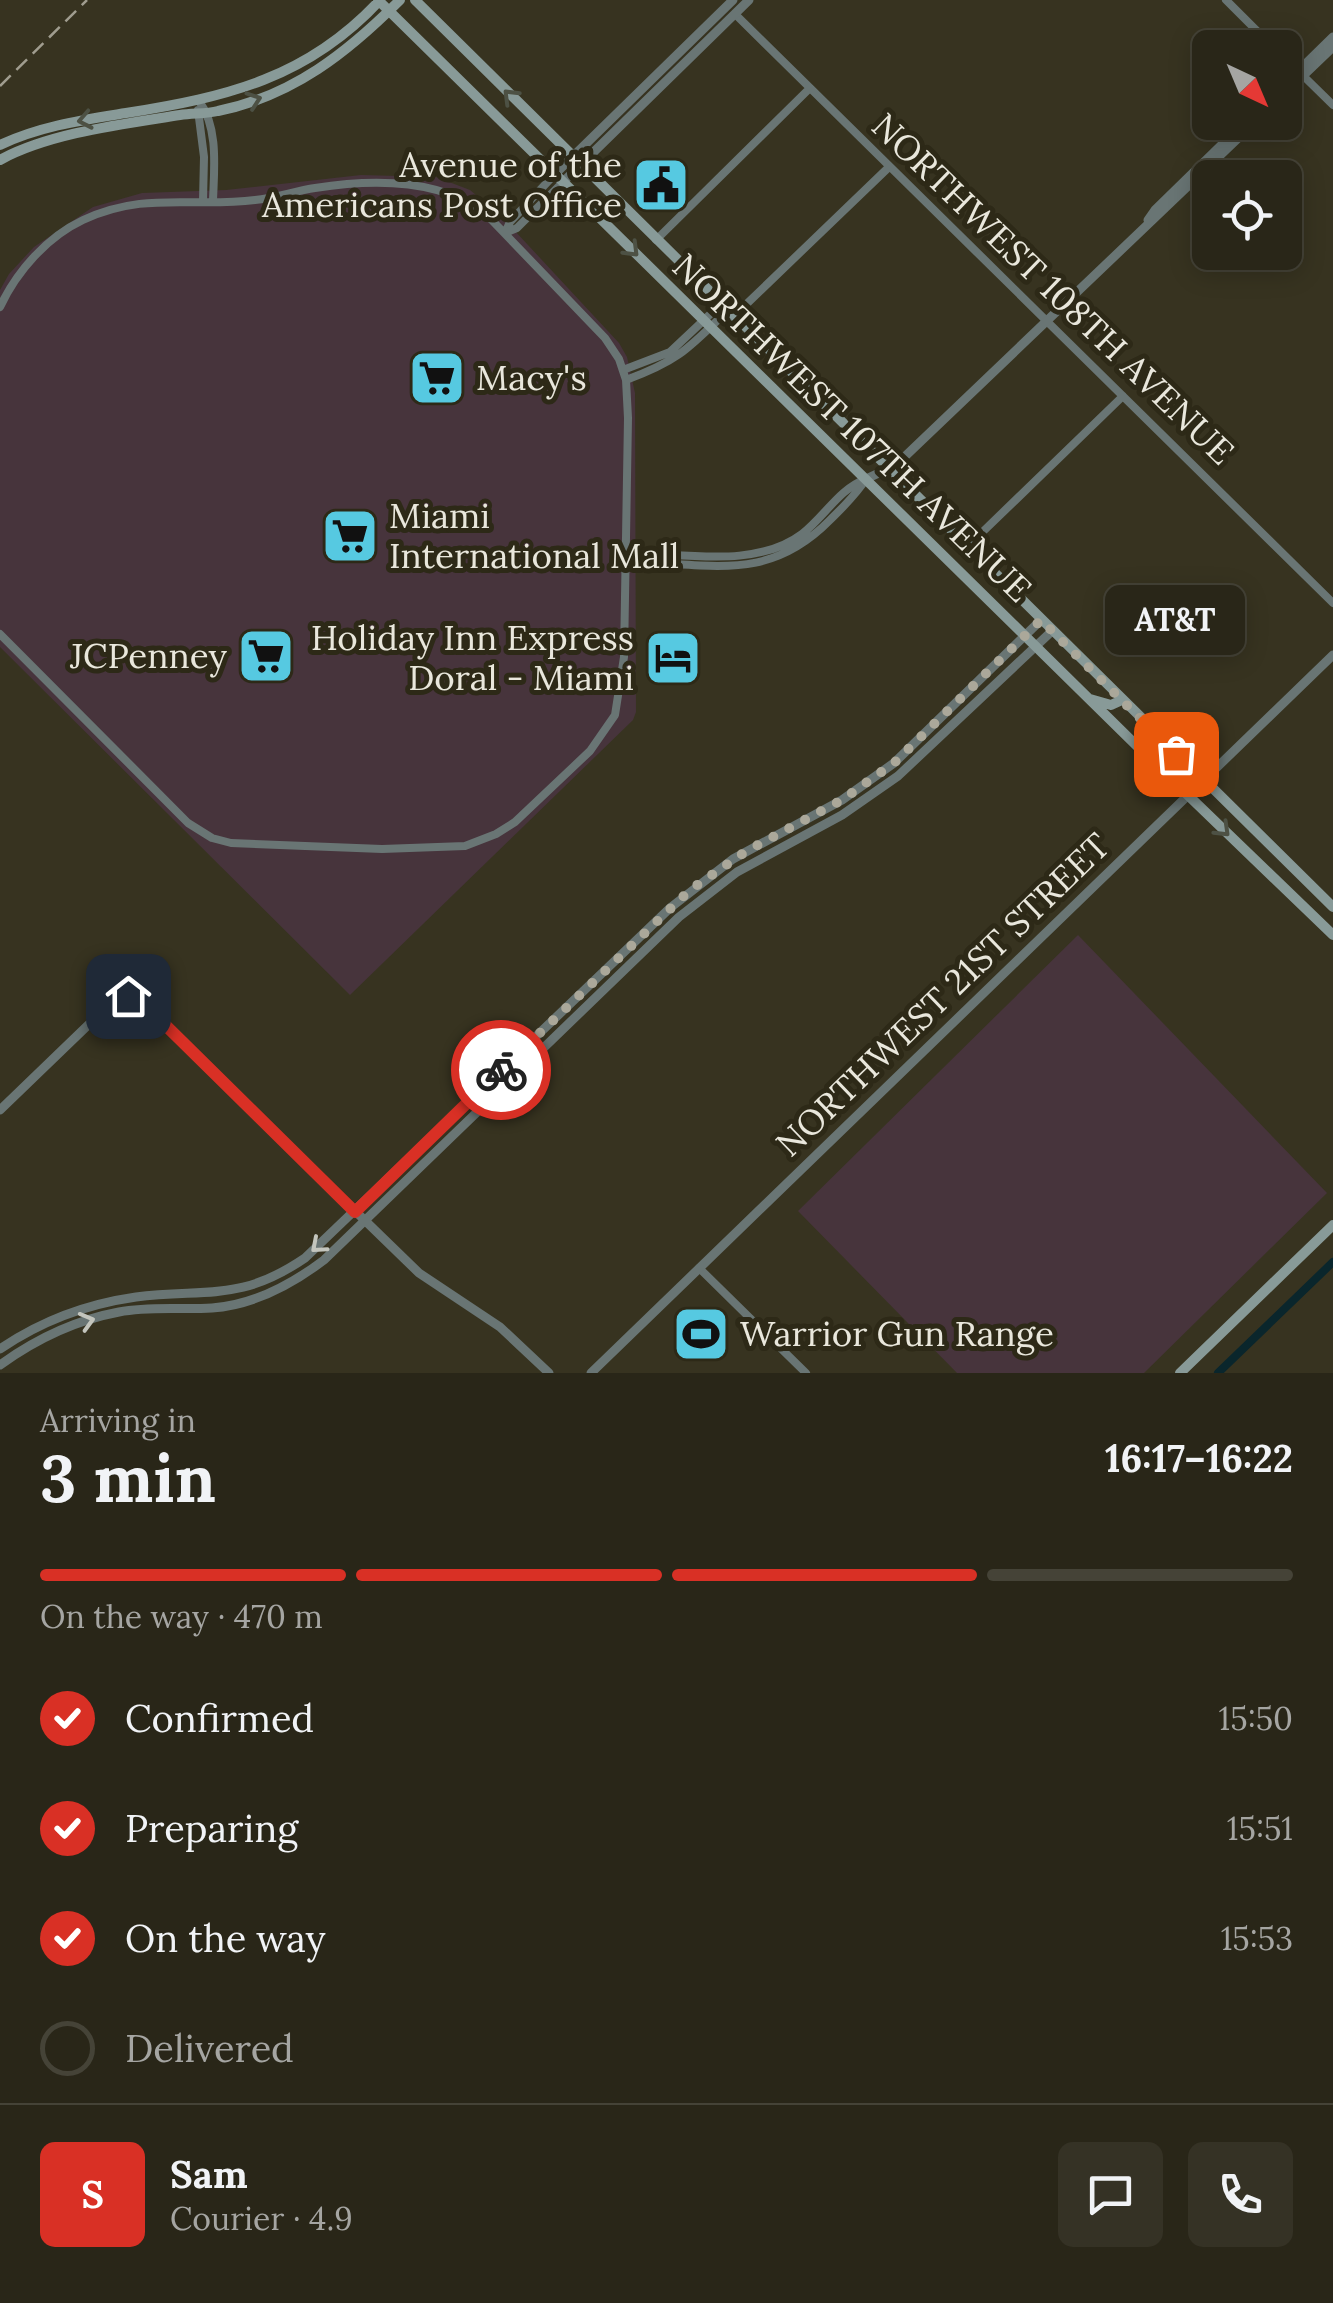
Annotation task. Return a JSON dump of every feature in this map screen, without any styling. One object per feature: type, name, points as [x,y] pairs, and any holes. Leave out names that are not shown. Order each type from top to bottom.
[{"type":"main road","points":[[0,145],[245,89],[304,62],[344,35],[379,0]]},
{"type":"main road","name":"NORTHWEST 107TH AVENUE","points":[[379,0],[1333,935]]},
{"type":"main road","points":[[0,160],[54,133],[202,113],[267,96],[346,52],[400,0]]},
{"type":"main road","name":"NORTHWEST 107TH AVENUE","points":[[415,0],[1333,907]]},
{"type":"main road","points":[[1089,699],[1112,705],[1122,700]]},
{"type":"main road","points":[[1180,1373],[1333,1225]]},
{"type":"street","points":[[505,233],[517,228],[575,161],[731,7],[749,0]]},
{"type":"street","points":[[1226,0],[1256,30]]},
{"type":"street","name":"NORTHWEST 108TH AVENUE","points":[[731,7],[1333,603]]},
{"type":"street","points":[[1302,72],[1333,37]]},
{"type":"street","points":[[1302,72],[1333,47]]},
{"type":"street","points":[[1302,74],[1333,105]]},
{"type":"street","points":[[656,240],[810,88]]},
{"type":"street","points":[[198,101],[208,201]]},
{"type":"street","points":[[1147,223],[1155,210],[1227,140]]},
{"type":"street","points":[[624,556],[635,562],[757,564],[778,558],[810,540],[866,480],[888,470],[1237,140]]},
{"type":"street","points":[[623,370],[670,352],[727,311],[890,167]]},
{"type":"street","points":[[0,307],[42,246],[82,220],[140,201],[255,200],[343,184],[428,187],[472,204],[602,335],[626,380],[628,426],[624,657],[614,715],[590,750],[515,822],[465,846],[299,846],[231,843],[212,838],[188,822],[0,634]]},
{"type":"street","points":[[626,380],[674,360],[707,324]]},
{"type":"street","points":[[967,547],[1123,396]]},
{"type":"street","points":[[0,1349],[37,1326],[87,1307],[139,1297],[213,1294],[258,1284],[294,1266],[670,908],[733,859],[842,800],[883,771],[1041,620]]},
{"type":"street","points":[[0,1364],[35,1342],[84,1321],[120,1312],[212,1308],[256,1298],[292,1282],[324,1260],[679,917],[738,872],[842,815],[887,784],[926,752],[1052,631]]},
{"type":"street","name":"NORTHWEST 21ST STREET","points":[[591,1373],[1333,655]]},
{"type":"street","points":[[0,1110],[107,1006],[128,996],[146,1006],[419,1272],[500,1328],[549,1373]]},
{"type":"street","points":[[700,1268],[806,1373]]},
{"type":"shaded area","points":[[361,175],[436,177],[470,190],[502,217],[619,343],[627,357],[635,393],[636,712],[633,720],[350,995],[0,647],[0,290],[34,247],[93,207],[142,193],[226,190]]},
{"type":"shaded area","points":[[1078,935],[1327,1193],[1144,1373],[957,1373],[798,1211]]},
{"type":"waterway","points":[[1218,1373],[1333,1262]]},
{"type":"railway","points":[[0,86],[87,0]]},
{"type":"way so far","points":[[501,1070],[690,890],[745,852],[842,800],[894,763],[1041,620],[1176,754]]},
{"type":"place","name":"Avenue of the Americans Post Office","points":[[661,185]]},
{"type":"place","name":"Macy's","points":[[437,378]]},
{"type":"place","name":"Miami International Mall","points":[[350,536]]},
{"type":"place","name":"JCPenney","points":[[266,656]]},
{"type":"place","name":"Holiday Inn Express Doral - Miami","points":[[673,658]]},
{"type":"place","name":"AT&T","points":[[1176,754]]},
{"type":"place","name":"Warrior Gun Range","points":[[701,1334]]},
{"type":"route","points":[[128,996],[146,1006],[355,1212],[501,1070]]}]
